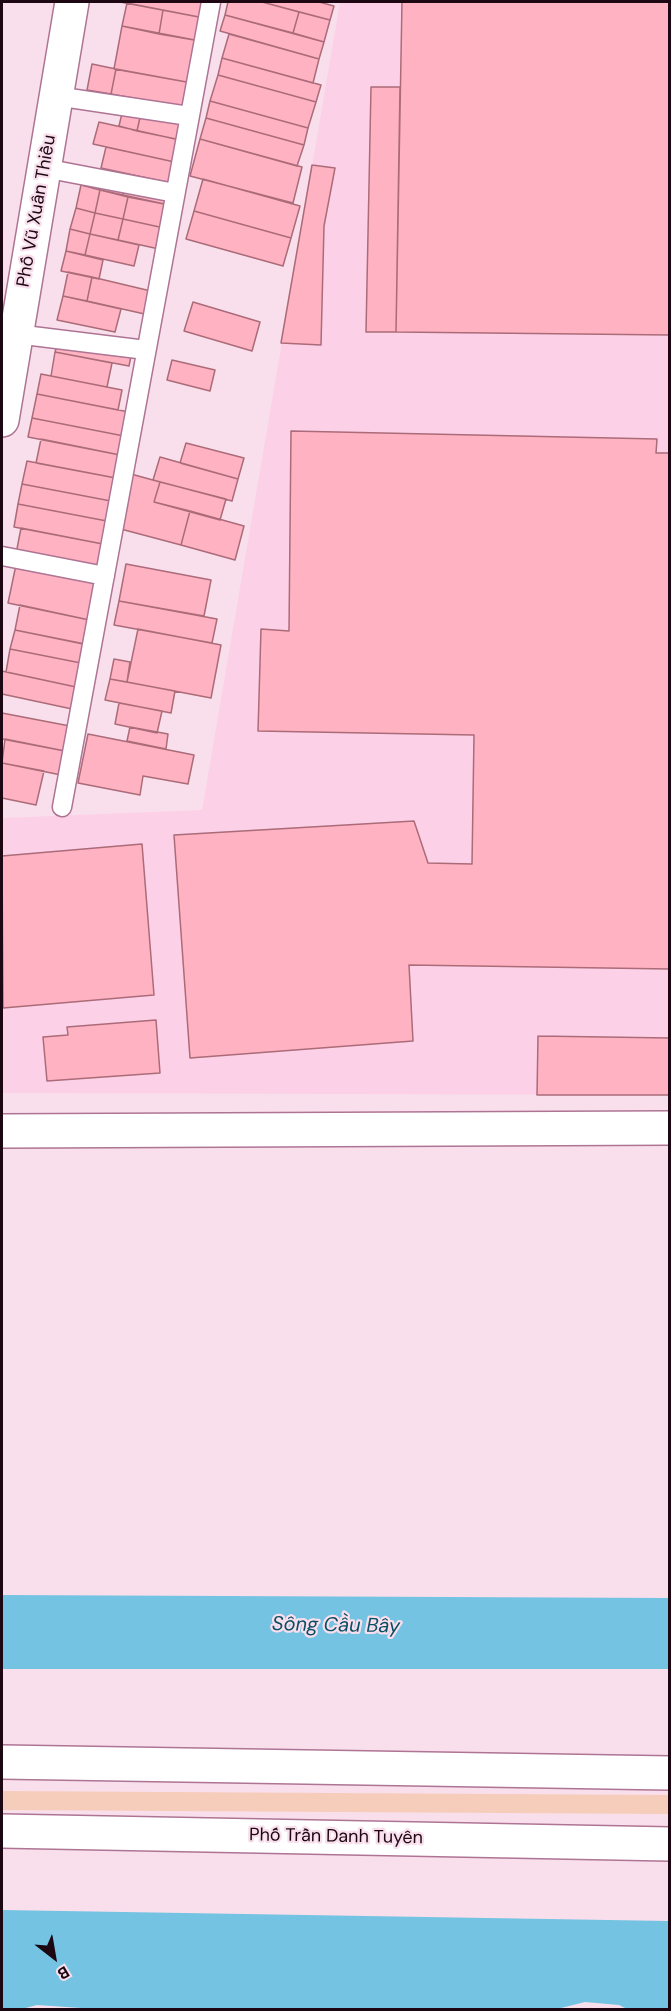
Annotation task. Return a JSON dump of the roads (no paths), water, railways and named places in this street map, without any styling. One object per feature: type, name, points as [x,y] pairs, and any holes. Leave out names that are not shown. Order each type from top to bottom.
[{"type":"main road","name":"Phố Vũ Xuân Thiều","points":[[2,420],[72,2]]},
{"type":"main road","points":[[2,1131],[669,1128]]},
{"type":"main road","points":[[2,1762],[669,1773]]},
{"type":"main road","name":"Phố Trần Danh Tuyên","points":[[2,1831],[669,1844]]},
{"type":"lane","points":[[62,807],[211,2]]},
{"type":"lane","points":[[56,96],[189,116]]},
{"type":"lane","points":[[44,168],[175,193]]},
{"type":"lane","points":[[16,334],[146,350]]},
{"type":"lane","points":[[2,556],[105,576]]},
{"type":"water","name":"Sông Cầu Bây","points":[[2,1595],[669,1598],[669,1669],[2,1669]]},
{"type":"water","points":[[2,1910],[669,1921],[669,2009],[627,2009],[619,2005],[585,2002],[553,2010],[110,2010],[37,2005],[22,2009],[2,2009]]}]
